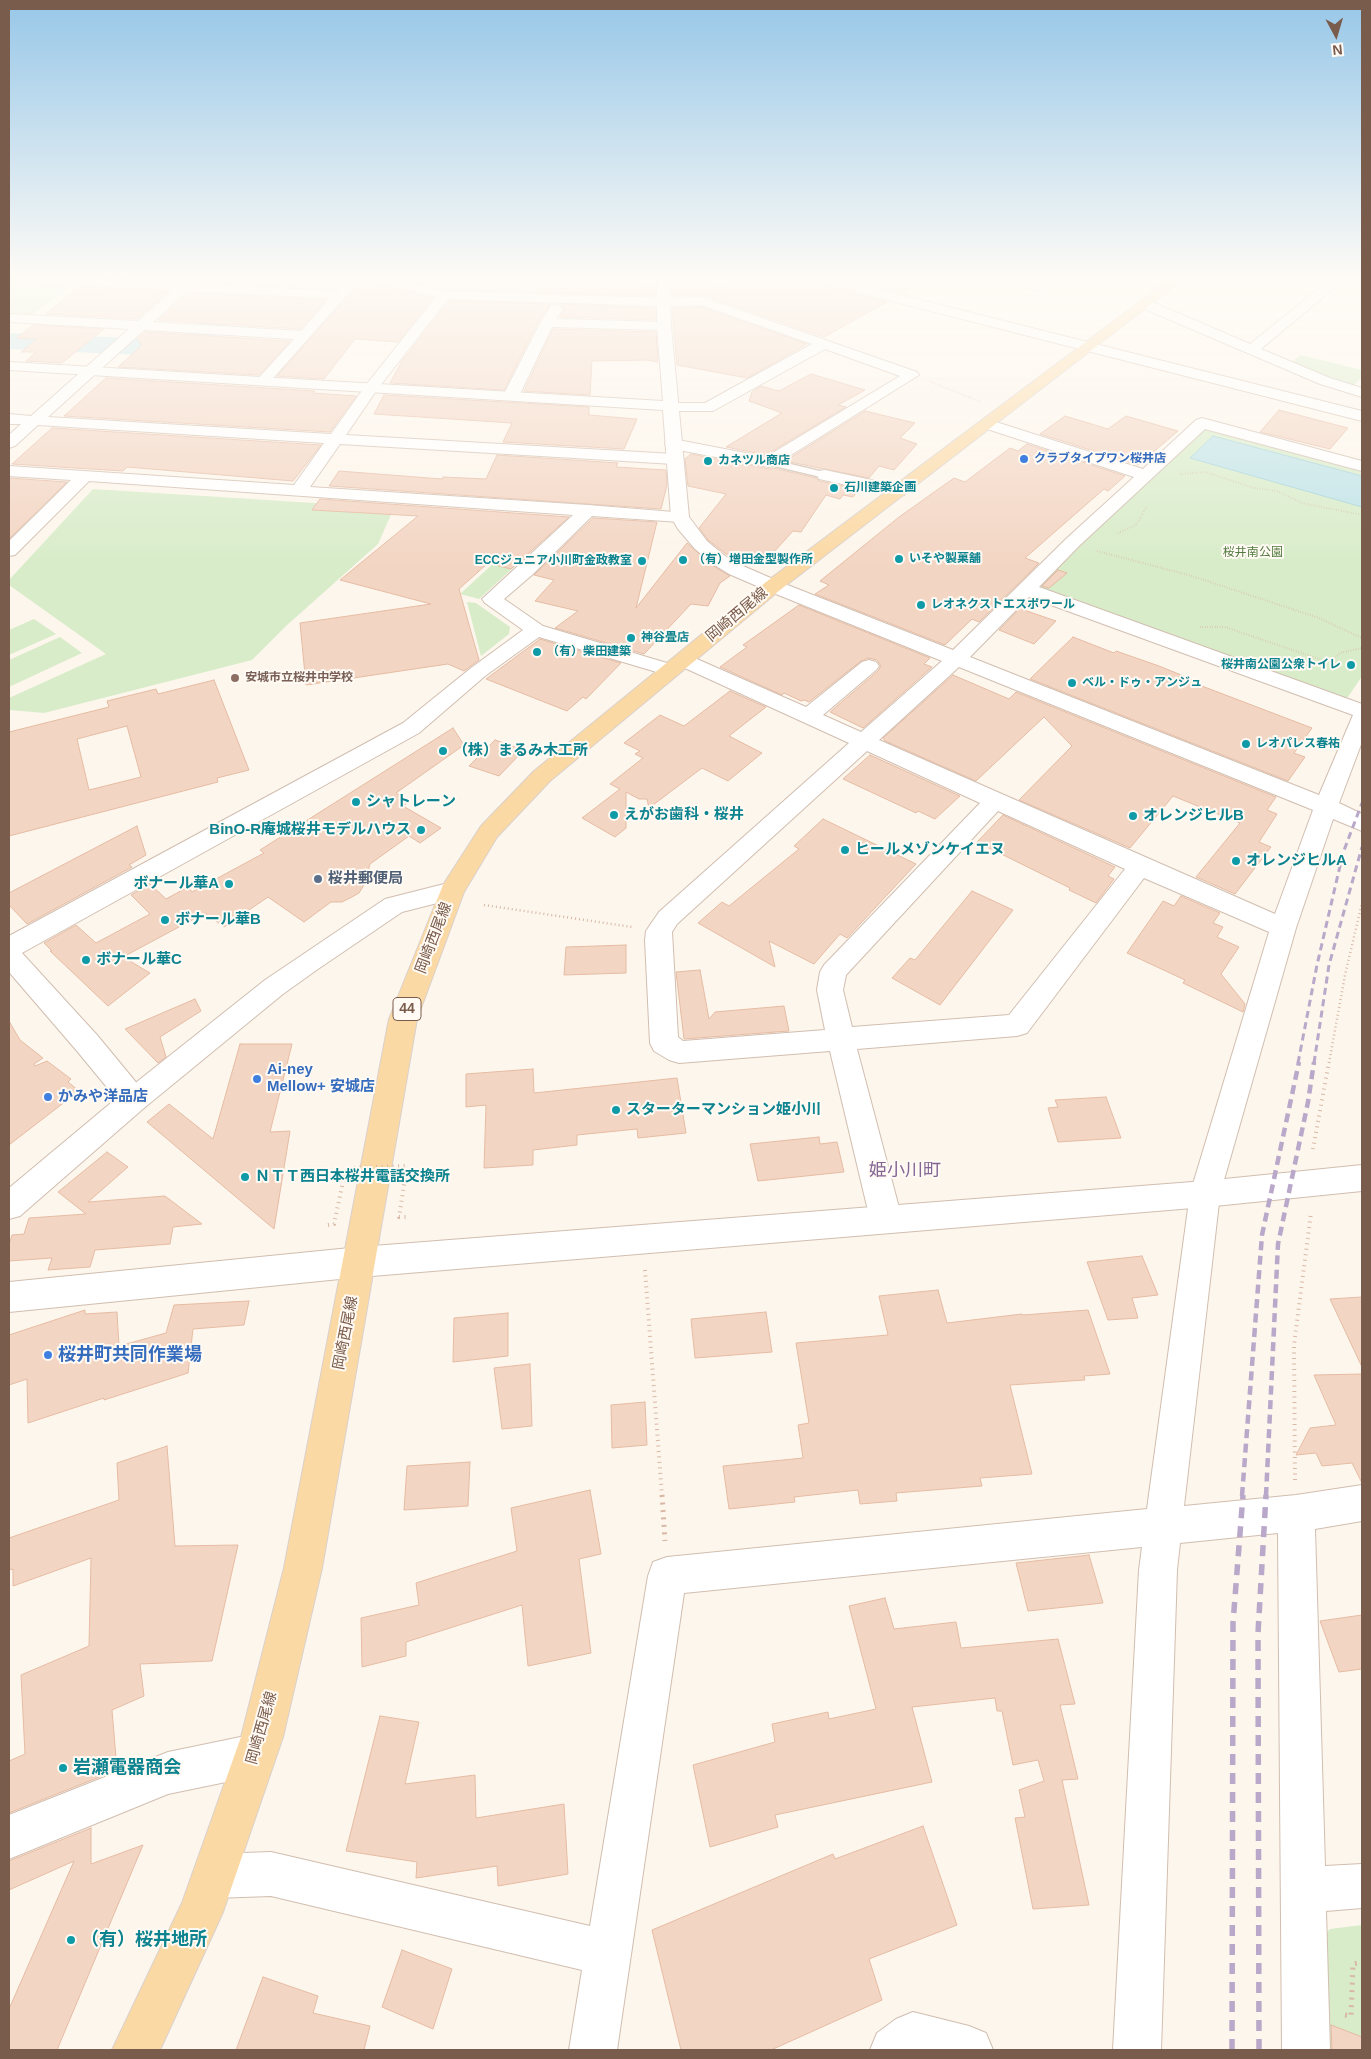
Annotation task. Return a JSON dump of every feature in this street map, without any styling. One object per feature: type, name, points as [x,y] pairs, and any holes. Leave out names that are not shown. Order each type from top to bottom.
[{"type":"main road","name":"岡崎西尾線","points":[[136,2050],[201,1912],[262,1737],[302,1568],[360,1262],[403,1019],[452,891],[489,832],[542,776],[773,586],[898,491],[987,415],[1048,374]]},
{"type":"street","points":[[9,443],[85,374]]},
{"type":"street","points":[[142,374],[708,408],[769,374]]},
{"type":"street","points":[[263,381],[269,374]]},
{"type":"street","points":[[299,490],[383,374]]},
{"type":"street","points":[[511,396],[523,374]]},
{"type":"street","points":[[668,374],[680,517],[700,546],[719,560],[736,570],[773,586],[1326,806],[1362,823]]},
{"type":"street","points":[[1196,374],[1362,416]]},
{"type":"street","points":[[1308,374],[1362,393]]},
{"type":"street","points":[[9,419],[335,438],[674,452],[769,462],[912,375]]},
{"type":"street","points":[[987,415],[1146,475]]},
{"type":"street","points":[[1140,866],[1017,1025],[679,1052],[664,1043],[659,931],[668,918],[957,658],[1026,589],[1202,423],[1362,466]]},
{"type":"street","points":[[9,471],[680,517]]},
{"type":"street","points":[[826,475],[898,491]]},
{"type":"street","points":[[9,552],[85,476]]},
{"type":"street","points":[[588,510],[492,599],[536,630],[677,665],[809,716],[1140,866],[1283,928]]},
{"type":"street","points":[[1026,589],[1362,711]]},
{"type":"street","points":[[9,948],[411,728],[478,672],[536,630]]},
{"type":"street","points":[[809,716],[869,666]]},
{"type":"street","points":[[1137,2050],[1158,1570],[1205,1194],[1283,928],[1339,770],[1362,717]]},
{"type":"street","points":[[886,1219],[830,990],[833,972],[996,800]]},
{"type":"street","points":[[9,1206],[134,1100],[274,987],[394,905],[452,891]]},
{"type":"street","points":[[9,956],[134,1100]]},
{"type":"street","points":[[9,1297],[360,1262],[1205,1194],[1362,1178]]},
{"type":"street","points":[[593,2050],[667,1576],[1296,1513],[1362,1503]]},
{"type":"street","points":[[1296,1513],[1306,2050]]},
{"type":"street","points":[[9,1837],[168,1773],[255,1755]]},
{"type":"street","points":[[214,1876],[271,1874],[608,1953]]},
{"type":"street","points":[[1303,1890],[1362,1886]]},
{"type":"street","points":[[894,2050],[913,2036],[970,2050]]},
{"type":"lane","points":[[769,462],[826,475]]},
{"type":"path","points":[[912,375],[987,415]]},
{"type":"path","points":[[1174,474],[1205,472],[1254,488],[1277,491],[1302,502],[1362,515]]},
{"type":"path","points":[[1115,535],[1136,525],[1148,503]]},
{"type":"path","points":[[1101,546],[1096,550],[1192,576],[1319,618],[1362,638]]},
{"type":"path","points":[[1195,628],[1225,627],[1332,661],[1340,653],[1362,648]]},
{"type":"path","points":[[1313,1149],[1346,975],[1362,904]]},
{"type":"path","points":[[484,905],[659,931]]},
{"type":"path","points":[[328,1224],[334,1224],[346,1168],[407,1166],[399,1217],[406,1218]]},
{"type":"path","points":[[1296,1513],[1294,1345],[1311,1212]]},
{"type":"path","points":[[645,1270],[667,1576]]},
{"type":"green space","points":[[1319,374],[1362,374],[1362,377],[1352,387]]},
{"type":"green space","name":"桜井南公園","points":[[1202,429],[1211,429],[1362,470],[1362,676],[1348,697],[1336,698],[1042,591],[1040,584]]},
{"type":"green space","points":[[93,489],[394,508],[378,544],[286,626],[252,660],[44,713],[10,710],[9,698],[106,654],[9,585],[9,580]]},
{"type":"green space","points":[[495,562],[514,567],[479,599],[460,594]]},
{"type":"green space","points":[[467,602],[476,603],[510,627],[509,634],[481,656]]},
{"type":"green space","points":[[34,619],[56,634],[9,655],[9,630]]},
{"type":"green space","points":[[60,637],[82,653],[9,687],[9,660]]},
{"type":"green space","points":[[1362,1925],[1362,2050],[1315,2050],[1312,1946],[1330,1929]]},
{"type":"water","points":[[1213,436],[1362,476],[1362,507],[1190,458]]},
{"type":"building","points":[[279,374],[328,374],[324,379],[277,376]]},
{"type":"building","points":[[395,374],[512,374],[504,390],[390,383]]},
{"type":"building","points":[[532,374],[591,374],[590,395],[524,391]]},
{"type":"building","points":[[726,374],[754,374],[747,378]]},
{"type":"building","points":[[811,374],[865,390],[838,405],[846,407],[766,455],[726,447],[782,413],[749,401],[752,392],[761,386],[779,391]]},
{"type":"building","points":[[106,378],[315,391],[313,393],[356,396],[330,432],[64,416]]},
{"type":"building","points":[[384,395],[589,407],[589,415],[637,419],[624,449],[503,442],[512,423],[374,414]]},
{"type":"building","points":[[1279,410],[1348,428],[1330,449],[1260,432]]},
{"type":"building","points":[[865,411],[915,423],[900,438],[917,444],[894,470],[879,466],[869,478],[785,461]]},
{"type":"building","points":[[1065,416],[1108,429],[1126,416],[1178,431],[1138,465],[1040,434]]},
{"type":"building","points":[[52,428],[321,445],[293,481],[127,467],[123,471],[12,464]]},
{"type":"building","points":[[1027,444],[1125,476],[1108,491],[1104,489],[1025,558],[1039,563],[979,622],[972,619],[945,645],[815,594],[829,585],[820,581],[899,517],[954,478],[965,482],[1010,448],[1018,451]]},
{"type":"building","points":[[691,454],[769,469],[773,468],[816,478],[819,481],[859,489],[853,497],[843,495],[840,499],[826,495],[801,532],[793,531],[773,553],[767,552],[746,565],[726,554],[708,540],[699,528],[726,494],[688,486],[685,459]]},
{"type":"building","points":[[497,455],[618,463],[616,467],[666,470],[667,485],[661,509],[329,486],[339,471],[442,479],[443,477],[486,479]]},
{"type":"building","points":[[9,478],[67,482],[9,539]]},
{"type":"building","points":[[320,499],[569,517],[511,569],[488,563],[459,589],[479,660],[464,671],[448,664],[306,685],[300,623],[431,604],[340,580],[418,516],[312,510]]},
{"type":"building","points":[[593,518],[657,522],[636,608],[687,543],[712,565],[730,576],[720,583],[708,606],[691,604],[644,654],[555,628],[578,611],[535,601],[554,580],[534,575]]},
{"type":"building","points":[[1058,570],[1067,573],[1049,588],[1042,586]]},
{"type":"building","points":[[1029,599],[1034,601],[1024,610],[1056,621],[1034,644],[999,630]]},
{"type":"building","points":[[799,605],[930,658],[924,664],[932,667],[863,728],[830,712],[878,671],[881,666],[877,660],[868,658],[861,661],[809,702],[801,701],[784,693],[782,695],[720,667],[747,647],[743,645]]},
{"type":"building","points":[[1073,637],[1114,653],[1116,651],[1159,666],[1196,681],[1194,683],[1312,728],[1294,753],[1305,757],[1288,781],[1030,679]]},
{"type":"building","points":[[540,639],[621,663],[586,699],[583,697],[567,711],[486,679]]},
{"type":"building","points":[[953,675],[1009,699],[1016,692],[1276,797],[1267,810],[1277,814],[1259,842],[1271,847],[1235,894],[1196,877],[1240,823],[1173,796],[1130,848],[1019,800],[1072,746],[1044,717],[976,781],[885,741],[883,738]]},
{"type":"building","points":[[214,680],[249,770],[217,778],[218,782],[9,836],[9,732],[109,707],[107,701],[156,689],[158,694]],"holes":[[[127,726],[141,777],[89,790],[77,739]]]},
{"type":"building","points":[[730,691],[766,707],[729,736],[762,753],[728,781],[702,768],[649,808],[647,799],[639,799],[626,792],[626,828],[615,837],[582,818],[620,789],[610,784],[643,758],[635,754],[640,751],[624,743],[660,715],[684,726]]},
{"type":"building","points":[[453,728],[464,745],[396,793],[410,801],[403,806],[441,828],[420,843],[409,836],[370,864],[364,885],[359,893],[352,897],[342,902],[331,902],[304,922],[268,897],[224,927],[205,913],[123,957],[150,973],[108,1006],[44,943],[76,925],[96,943],[150,914],[131,895],[150,884],[166,899],[188,887],[192,892],[264,853],[260,850]]},
{"type":"building","points":[[495,740],[524,750],[499,776],[469,766]]},
{"type":"building","points":[[870,755],[960,796],[935,819],[918,811],[916,813],[843,779]]},
{"type":"building","points":[[1003,815],[1115,867],[1108,876],[1114,879],[1096,903],[977,842]]},
{"type":"building","points":[[823,819],[916,864],[847,938],[840,934],[814,964],[769,941],[775,967],[698,923],[722,902],[729,906],[799,849],[794,846]]},
{"type":"building","points":[[137,826],[146,855],[129,865],[132,867],[27,924],[9,905],[9,893]]},
{"type":"building","points":[[972,891],[1013,910],[940,1005],[892,978],[910,958],[915,960]]},
{"type":"building","points":[[1181,896],[1220,913],[1213,923],[1223,927],[1217,937],[1239,947],[1221,974],[1245,1004],[1243,1012],[1183,983],[1185,980],[1127,953],[1163,901],[1174,906]]},
{"type":"building","points":[[626,945],[626,973],[564,975],[566,947]]},
{"type":"building","points":[[700,970],[709,1019],[715,1012],[784,1006],[789,1031],[684,1039],[676,972]]},
{"type":"building","points":[[195,999],[201,1011],[160,1037],[166,1057],[158,1063],[125,1029]]},
{"type":"building","points":[[9,1021],[20,1040],[43,1058],[34,1064],[35,1066],[47,1061],[71,1079],[68,1082],[79,1091],[9,1145]]},
{"type":"building","points":[[240,1044],[292,1044],[270,1132],[290,1131],[274,1229],[147,1122],[169,1104],[213,1139]]},
{"type":"building","points":[[533,1069],[534,1093],[677,1078],[686,1133],[638,1138],[637,1129],[577,1135],[577,1145],[533,1150],[533,1165],[484,1168],[486,1105],[466,1107],[466,1074]]},
{"type":"building","points":[[1106,1097],[1121,1138],[1058,1142],[1048,1108],[1058,1107],[1055,1100]]},
{"type":"building","points":[[819,1137],[820,1144],[837,1142],[844,1172],[758,1181],[750,1144]]},
{"type":"building","points":[[107,1152],[128,1167],[88,1202],[165,1196],[202,1224],[173,1227],[170,1244],[95,1250],[90,1267],[48,1270],[52,1258],[9,1261],[9,1245],[12,1235],[24,1234],[29,1218],[86,1214],[58,1192]]},
{"type":"building","points":[[1142,1256],[1158,1295],[1132,1298],[1138,1318],[1108,1320],[1087,1262]]},
{"type":"building","points":[[938,1290],[947,1323],[1022,1314],[1088,1310],[1110,1374],[1084,1376],[1085,1380],[1010,1385],[1032,1474],[980,1478],[982,1486],[896,1493],[897,1501],[860,1504],[858,1490],[794,1497],[795,1502],[729,1509],[723,1466],[803,1458],[798,1425],[809,1423],[796,1343],[888,1335],[879,1296]]},
{"type":"building","points":[[1362,1297],[1362,1367],[1330,1299]]},
{"type":"building","points":[[249,1301],[244,1325],[193,1329],[188,1373],[28,1423],[27,1379],[9,1385],[9,1335],[85,1310],[85,1314],[117,1312],[119,1346],[166,1333],[174,1305]]},
{"type":"building","points":[[766,1312],[772,1352],[695,1358],[691,1319]]},
{"type":"building","points":[[508,1313],[508,1356],[453,1362],[454,1318]]},
{"type":"building","points":[[530,1364],[532,1426],[502,1429],[494,1368]]},
{"type":"building","points":[[1362,1374],[1362,1483],[1352,1463],[1322,1466],[1316,1453],[1296,1455],[1310,1428],[1336,1425],[1314,1375]]},
{"type":"building","points":[[645,1402],[647,1445],[612,1448],[611,1405]]},
{"type":"building","points":[[167,1446],[175,1546],[238,1545],[212,1661],[140,1664],[144,1696],[112,1710],[117,1770],[9,1813],[9,1761],[25,1754],[21,1675],[89,1646],[91,1558],[13,1586],[13,1569],[9,1570],[9,1538],[119,1500],[117,1463]]},
{"type":"building","points":[[470,1462],[468,1506],[404,1510],[407,1466]]},
{"type":"building","points":[[590,1490],[601,1554],[579,1559],[591,1653],[528,1666],[522,1605],[406,1642],[406,1656],[362,1667],[361,1618],[419,1605],[416,1583],[517,1551],[511,1508]]},
{"type":"building","points":[[1089,1555],[1103,1603],[1028,1611],[1016,1563]]},
{"type":"building","points":[[885,1598],[894,1629],[956,1622],[961,1648],[1058,1639],[1075,1704],[1060,1705],[1078,1779],[1062,1780],[1089,1905],[1033,1909],[1015,1818],[1025,1817],[1019,1790],[1044,1781],[1038,1760],[1013,1765],[1002,1711],[997,1711],[995,1698],[912,1707],[932,1782],[775,1815],[778,1827],[710,1847],[693,1765],[775,1742],[772,1724],[828,1712],[829,1719],[876,1709],[849,1606]]},
{"type":"building","points":[[1362,1615],[1362,1669],[1339,1672],[1320,1621]]},
{"type":"building","points":[[380,1716],[419,1722],[405,1784],[475,1775],[476,1818],[564,1804],[568,1874],[498,1886],[497,1866],[416,1878],[417,1862],[346,1851]]},
{"type":"building","points":[[923,1826],[957,1925],[869,1959],[882,2000],[771,2050],[681,2050],[652,1930],[833,1854],[835,1859]]},
{"type":"building","name":"（有）桜井地所","points":[[91,1828],[91,1864],[143,1845],[57,2050],[9,2050],[9,2009],[74,1861],[9,1890],[9,1861]]},
{"type":"building","points":[[402,1950],[452,1969],[433,2029],[382,2007]]},
{"type":"building","points":[[263,1977],[318,1996],[313,2013],[370,2026],[364,2050],[236,2050]]},
{"type":"building","points":[[1331,2025],[1362,2037],[1362,2050],[1332,2050]]},
{"type":"railway","points":[[1298,1063],[1317,965],[1343,853],[1362,803]]},
{"type":"railway","points":[[1314,1063],[1329,965],[1362,847]]},
{"type":"railway","points":[[1242,1496],[1262,1235],[1299,1062]]},
{"type":"railway","points":[[1266,1496],[1278,1244],[1308,1102],[1314,1062]]},
{"type":"railway","points":[[1232,2050],[1233,1623],[1243,1495]]},
{"type":"railway","points":[[1259,2050],[1258,1633],[1266,1495]]},
{"type":"place","name":"クラブタイプワン桜井店","points":[[1024,459]]},
{"type":"place","name":"カネツル商店","points":[[708,461]]},
{"type":"place","name":"石川建築企画","points":[[834,488]]},
{"type":"place","name":"いそや製菓舗","points":[[899,559]]},
{"type":"place","name":"（有）増田金型製作所","points":[[683,560]]},
{"type":"place","name":"ECCジュニア小川町金政教室","points":[[642,561]]},
{"type":"place","name":"レオネクストエスポワール","points":[[921,605]]},
{"type":"place","name":"神谷畳店","points":[[631,638]]},
{"type":"place","name":"（有）柴田建築","points":[[537,652]]},
{"type":"place","name":"桜井南公園公衆トイレ","points":[[1351,665]]},
{"type":"place","name":"安城市立桜井中学校","points":[[235,678]]},
{"type":"place","name":"ベル・ドゥ・アンジュ","points":[[1072,683]]},
{"type":"place","name":"レオパレス春祐","points":[[1246,744]]},
{"type":"place","name":"（株）まるみ木工所","points":[[443,751]]},
{"type":"place","name":"シャトレーン","points":[[356,802]]},
{"type":"place","name":"えがお歯科・桜井","points":[[614,815]]},
{"type":"place","name":"オレンジヒルB","points":[[1133,816]]},
{"type":"place","name":"BinO‐R庵城桜井モデルハウス","points":[[421,830]]},
{"type":"place","name":"ヒールメゾンケイエヌ","points":[[845,850]]},
{"type":"place","name":"オレンジヒルA","points":[[1236,861]]},
{"type":"place","name":"桜井郵便局","points":[[318,879]]},
{"type":"place","name":"ボナール華A","points":[[229,884]]},
{"type":"place","name":"ボナール華B","points":[[165,920]]},
{"type":"place","name":"ボナール華C","points":[[86,960]]},
{"type":"place","name":"Ai-ney Mellow+ 安城店","points":[[257,1079]]},
{"type":"place","name":"かみや洋品店","points":[[48,1097]]},
{"type":"place","name":"スターターマンション姫小川","points":[[616,1110]]},
{"type":"place","name":"ＮＴＴ西日本桜井電話交換所","points":[[245,1177]]},
{"type":"place","name":"桜井町共同作業場","points":[[48,1355]]},
{"type":"place","name":"岩瀬電器商会","points":[[63,1768]]},
{"type":"place","name":"（有）桜井地所","points":[[71,1940]]},
{"type":"district","name":"姫小川町","points":[[905,1171]]}]
